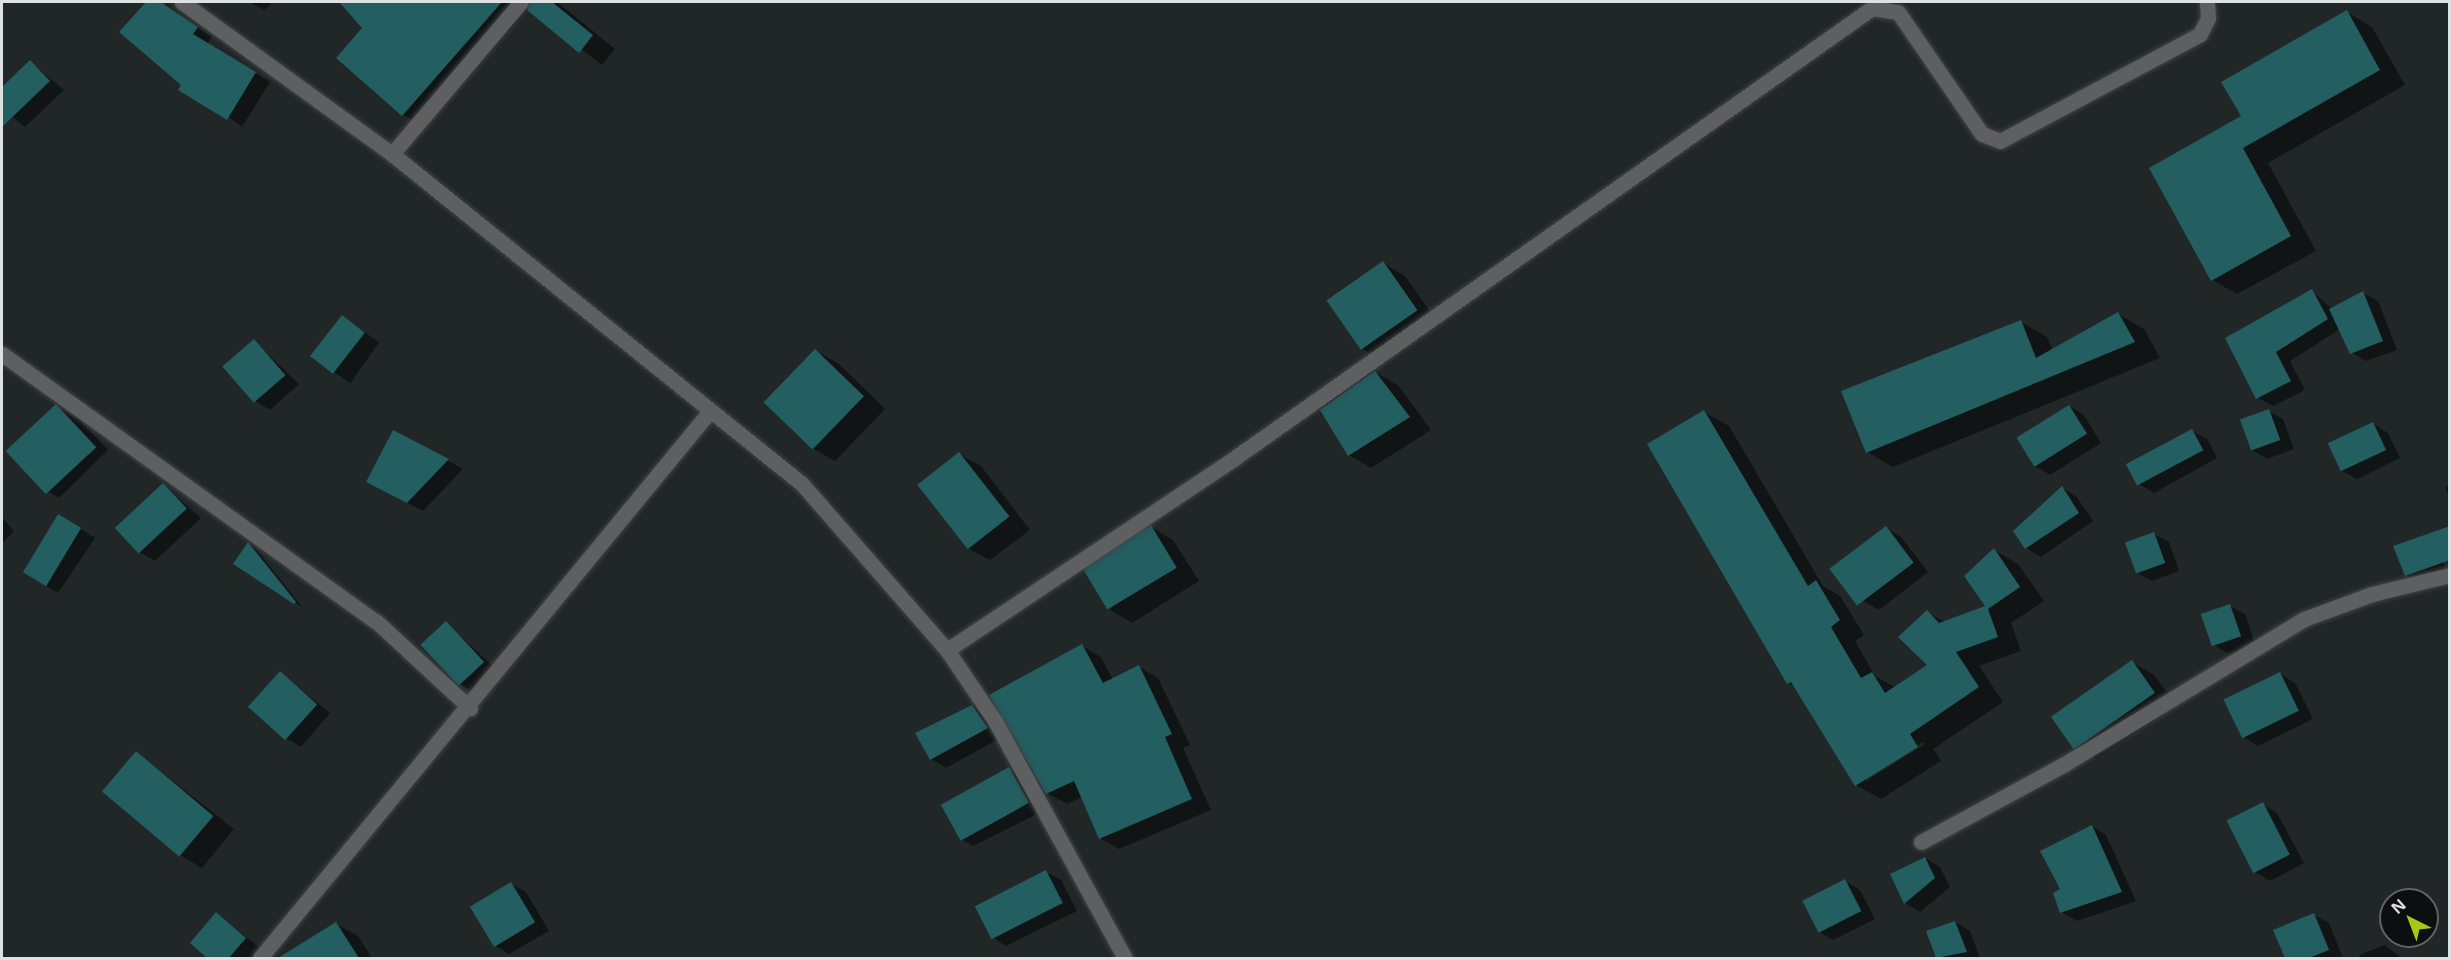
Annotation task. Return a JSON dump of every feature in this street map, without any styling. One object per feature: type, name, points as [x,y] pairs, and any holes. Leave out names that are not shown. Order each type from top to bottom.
[{"type":"street","points":[[182,2],[392,154],[802,484],[947,650],[995,721],[1125,958]]},
{"type":"street","points":[[392,154],[521,2]]},
{"type":"street","points":[[947,650],[1236,457],[1872,8],[1898,12],[1982,134],[2000,141],[2200,34],[2208,18],[2207,2]]},
{"type":"street","points":[[2,354],[377,622],[470,708]]},
{"type":"street","points":[[260,958],[470,708],[710,411]]},
{"type":"street","points":[[1921,842],[2063,765],[2304,619],[2372,594],[2450,575]]},
{"type":"building","points":[[146,2],[161,2],[198,27],[193,34],[256,72],[227,120],[178,90],[181,85],[119,32]]},
{"type":"building","points":[[339,2],[502,2],[402,116],[336,58],[362,28]]},
{"type":"building","points":[[530,2],[552,2],[593,35],[579,53],[527,10]]},
{"type":"building","points":[[2347,10],[2380,70],[2243,148],[2291,236],[2211,281],[2149,168],[2241,116],[2221,82]]},
{"type":"building","points":[[30,60],[50,81],[2,127],[2,87]]},
{"type":"building","points":[[1383,261],[1417,310],[1361,350],[1326,301]]},
{"type":"building","points":[[2312,289],[2328,319],[2276,352],[2291,381],[2256,399],[2225,338]]},
{"type":"building","points":[[2363,291],[2383,341],[2350,354],[2329,309]]},
{"type":"building","points":[[2118,312],[2135,342],[1866,453],[1841,391],[2021,320],[2036,358]]},
{"type":"building","points":[[342,315],[365,333],[333,374],[310,356]]},
{"type":"building","points":[[254,339],[285,375],[254,403],[222,367]]},
{"type":"building","points":[[815,349],[864,396],[813,449],[764,402]]},
{"type":"building","points":[[1375,371],[1410,417],[1348,456],[1320,410]]},
{"type":"building","points":[[56,404],[96,447],[46,494],[6,451]]},
{"type":"building","points":[[2069,405],[2087,434],[2034,467],[2016,438]]},
{"type":"building","points":[[2269,409],[2280,440],[2251,451],[2240,420]]},
{"type":"building","points":[[1704,410],[1808,586],[1816,580],[1840,620],[1831,627],[1861,678],[1872,672],[1885,693],[1927,665],[1898,637],[1927,610],[1939,623],[1985,606],[1964,576],[1994,548],[2020,587],[1988,609],[1998,637],[1956,652],[1979,687],[1910,734],[1918,747],[1855,786],[1791,682],[1787,684],[1647,444]]},
{"type":"building","points":[[2373,422],[2386,450],[2341,471],[2328,443]]},
{"type":"building","points":[[2192,429],[2203,450],[2137,485],[2126,464]]},
{"type":"building","points":[[393,430],[449,459],[407,503],[366,482]]},
{"type":"building","points":[[959,452],[1009,517],[968,549],[917,485]]},
{"type":"building","points":[[163,483],[187,509],[139,554],[115,528]]},
{"type":"building","points":[[2062,486],[2079,513],[2025,549],[2013,531]]},
{"type":"building","points":[[58,514],[81,528],[46,586],[23,572]]},
{"type":"building","points":[[1151,525],[1177,568],[1107,610],[1082,567]]},
{"type":"building","points":[[1886,526],[1914,563],[1857,605],[1829,569]]},
{"type":"building","points":[[2450,526],[2450,560],[2405,576],[2393,546]]},
{"type":"building","points":[[2154,532],[2165,563],[2136,574],[2125,543]]},
{"type":"building","points":[[248,542],[296,602],[294,604],[233,564]]},
{"type":"building","points":[[2230,604],[2241,636],[2212,646],[2201,614]]},
{"type":"building","points":[[446,621],[484,662],[459,686],[420,645]]},
{"type":"building","points":[[1082,644],[1103,683],[1139,665],[1172,734],[1165,737],[1192,799],[1099,839],[1074,781],[1046,794],[989,695]]},
{"type":"building","points":[[2132,660],[2155,693],[2074,750],[2051,717]]},
{"type":"building","points":[[280,671],[317,704],[285,740],[248,707]]},
{"type":"building","points":[[2280,672],[2299,711],[2242,738],[2223,700]]},
{"type":"building","points":[[972,705],[988,728],[930,760],[915,733]]},
{"type":"building","points":[[136,751],[213,816],[179,857],[102,792]]},
{"type":"building","points":[[1009,767],[1029,803],[961,841],[941,805]]},
{"type":"building","points":[[2263,802],[2290,855],[2253,873],[2226,821]]},
{"type":"building","points":[[2092,825],[2122,892],[2060,913],[2053,893],[2060,889],[2040,851]]},
{"type":"building","points":[[1925,857],[1935,878],[1904,904],[1890,874]]},
{"type":"building","points":[[1046,870],[1063,903],[992,939],[975,906]]},
{"type":"building","points":[[1845,879],[1861,911],[1819,933],[1802,901]]},
{"type":"building","points":[[511,882],[535,922],[494,947],[470,907]]},
{"type":"building","points":[[216,912],[246,938],[229,958],[207,958],[190,943]]},
{"type":"building","points":[[2314,913],[2329,950],[2309,958],[2285,958],[2273,930]]},
{"type":"building","points":[[1955,921],[1967,952],[1936,958],[1926,931]]},
{"type":"building","points":[[336,922],[359,958],[278,958]]}]
